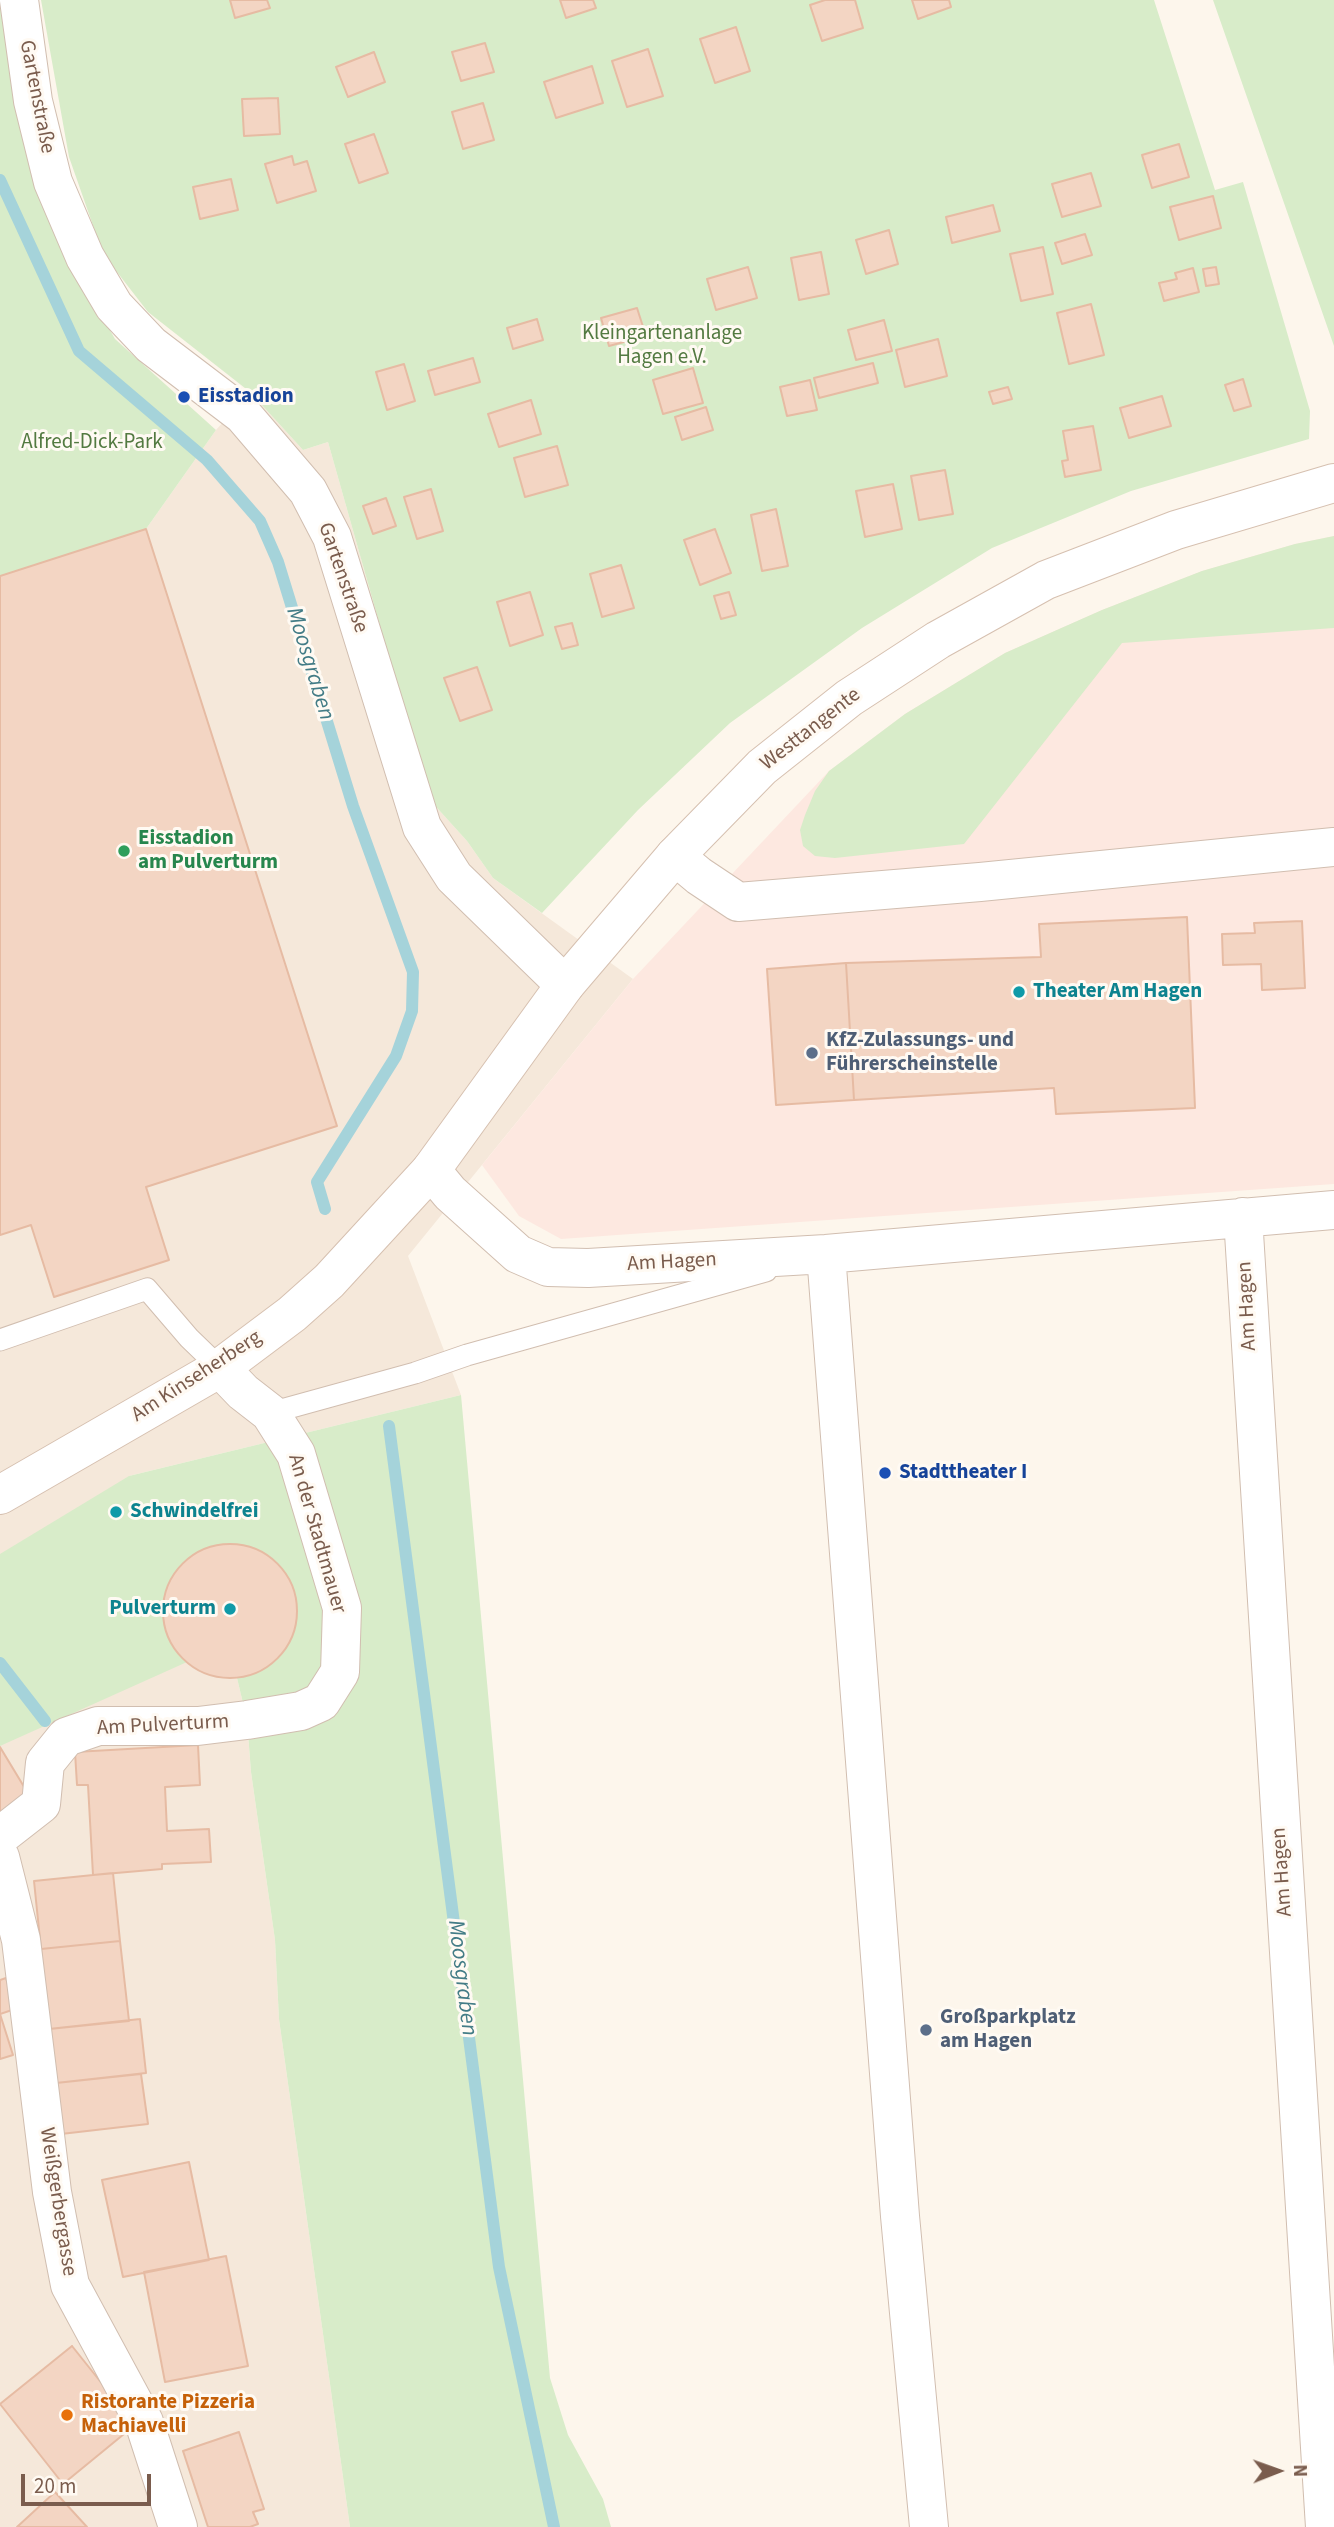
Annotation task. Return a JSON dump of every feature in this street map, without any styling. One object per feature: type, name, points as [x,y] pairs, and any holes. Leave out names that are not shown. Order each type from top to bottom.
[{"type":"street","name":"Gartenstraße","points":[[19,0],[33,101],[53,182],[85,257],[114,306],[151,345],[243,415],[308,491],[332,537],[422,827],[454,877],[565,985]]},
{"type":"street","name":"Westtangente","points":[[431,1170],[565,985],[675,856],[762,767],[849,698],[938,640],[1046,580],[1176,530],[1334,483]]},
{"type":"street","points":[[675,856],[738,902],[980,882],[1334,846]]},
{"type":"street","name":"Am Hagen","points":[[431,1170],[450,1193],[518,1254],[548,1267],[588,1268],[825,1254],[1334,1210]]},
{"type":"street","name":"Am Kinseherberg","points":[[0,1495],[220,1368],[292,1314],[329,1280],[431,1170]]},
{"type":"street","name":"Am Hagen","points":[[1243,1217],[1325,2527]]},
{"type":"street","points":[[825,1254],[900,2216],[929,2527]]},
{"type":"street","name":"An der Stadtmauer","points":[[220,1368],[243,1392],[270,1413],[296,1454],[342,1608],[341,1672],[321,1702],[301,1711]]},
{"type":"street","name":"Am Pulverturm","points":[[0,1836],[41,1804],[45,1763],[66,1737],[98,1726],[198,1726],[301,1711]]},
{"type":"street","name":"Weißgerbergasse","points":[[0,1857],[21,1940],[52,2192],[70,2285],[144,2422],[178,2527]]},
{"type":"lane","points":[[270,1413],[825,1254]]},
{"type":"lane","points":[[0,1340],[147,1289],[189,1338],[220,1368]]},
{"type":"shaded area","points":[[250,392],[303,450],[328,442],[429,799],[467,841],[493,878],[633,979],[408,1256],[461,1395],[129,1476],[187,1662],[208,1674],[237,1678],[247,1720],[251,1772],[275,1940],[279,2019],[350,2527],[0,2527],[0,576],[146,529],[216,430]]},
{"type":"shaded area","points":[[1334,536],[1334,1184],[561,1239],[519,1216],[482,1165],[633,979],[829,771],[905,714],[1005,653],[1102,610],[1202,571],[1295,544]]},
{"type":"green space","name":"Alfred-Dick-Park","points":[[0,0],[67,255],[115,339],[216,430],[146,529],[0,576]]},
{"type":"green space","name":"Kleingartenanlage Hagen e.V.","points":[[41,0],[1154,0],[1215,190],[1243,182],[1310,411],[1309,439],[1131,491],[992,548],[862,628],[730,723],[638,810],[542,913],[493,878],[467,841],[429,799],[328,442],[303,450],[250,392],[148,312],[103,254],[69,157]]},
{"type":"green space","points":[[1213,0],[1334,0],[1334,346]]},
{"type":"green space","points":[[1334,536],[1334,628],[1122,643],[964,844],[835,858],[815,856],[803,846],[800,830],[805,815],[815,791],[829,771],[905,714],[1005,653],[1102,610],[1202,571],[1295,544]]},
{"type":"green space","points":[[461,1395],[550,2378],[568,2435],[603,2499],[611,2527],[350,2527],[279,2019],[275,1940],[251,1772],[247,1720],[237,1678],[264,1669],[287,1646],[296,1620],[297,1603],[285,1572],[261,1551],[242,1545],[213,1546],[191,1556],[177,1570],[168,1586],[164,1602],[166,1629],[175,1649],[187,1662],[0,1746],[0,1554],[129,1476]]},
{"type":"building","points":[[230,0],[267,0],[270,8],[235,18]]},
{"type":"building","points":[[560,0],[593,0],[596,8],[566,18]]},
{"type":"building","points":[[825,0],[855,0],[863,28],[822,41],[810,5]]},
{"type":"building","points":[[912,0],[949,0],[951,7],[918,19]]},
{"type":"building","points":[[736,27],[750,71],[715,83],[700,39]]},
{"type":"building","points":[[485,43],[494,72],[461,81],[452,52]]},
{"type":"building","points":[[648,49],[663,96],[627,107],[612,61]]},
{"type":"building","points":[[374,52],[385,82],[348,97],[336,67]]},
{"type":"building","points":[[592,66],[603,103],[556,118],[544,82]]},
{"type":"building","points":[[278,98],[280,134],[244,136],[242,99]]},
{"type":"building","points":[[483,103],[494,140],[463,149],[452,112]]},
{"type":"building","points":[[374,134],[388,173],[359,183],[345,144]]},
{"type":"building","points":[[1179,144],[1189,177],[1152,188],[1142,155]]},
{"type":"building","points":[[292,156],[294,165],[307,161],[316,191],[277,203],[265,164]]},
{"type":"building","points":[[1091,173],[1101,206],[1062,217],[1052,184]]},
{"type":"building","points":[[231,179],[238,210],[200,219],[193,187]]},
{"type":"building","points":[[1213,196],[1221,228],[1179,240],[1170,207]]},
{"type":"building","points":[[993,205],[1000,231],[952,243],[946,217]]},
{"type":"building","points":[[889,230],[898,264],[866,274],[856,240]]},
{"type":"building","points":[[1085,234],[1092,255],[1062,264],[1055,243]]},
{"type":"building","points":[[1043,247],[1053,294],[1021,301],[1010,254]]},
{"type":"building","points":[[821,252],[829,294],[799,300],[791,258]]},
{"type":"building","points":[[748,267],[757,298],[716,310],[707,279]]},
{"type":"building","points":[[1216,267],[1219,284],[1206,286],[1203,269]]},
{"type":"building","points":[[1193,268],[1199,292],[1164,301],[1159,283],[1177,279],[1175,273]]},
{"type":"building","points":[[1091,304],[1104,355],[1069,364],[1057,313]]},
{"type":"building","points":[[637,308],[646,336],[609,346],[601,318]]},
{"type":"building","points":[[537,319],[543,340],[513,349],[507,328]]},
{"type":"building","points":[[884,320],[892,351],[856,360],[848,330]]},
{"type":"building","points":[[938,339],[947,376],[905,387],[896,350]]},
{"type":"building","points":[[473,358],[480,382],[435,395],[428,371]]},
{"type":"building","points":[[873,363],[878,383],[819,398],[814,378]]},
{"type":"building","points":[[404,364],[415,401],[387,410],[376,372]]},
{"type":"building","points":[[693,368],[703,403],[663,414],[653,380]]},
{"type":"building","points":[[1243,379],[1251,406],[1234,411],[1225,385]]},
{"type":"building","points":[[810,380],[817,410],[787,416],[780,387]]},
{"type":"building","points":[[1008,387],[1012,399],[993,404],[989,392]]},
{"type":"building","points":[[1162,396],[1171,426],[1129,438],[1120,408]]},
{"type":"building","points":[[531,400],[541,434],[499,447],[488,414]]},
{"type":"building","points":[[706,407],[713,430],[682,440],[675,417]]},
{"type":"building","points":[[1093,426],[1101,470],[1065,477],[1062,461],[1068,460],[1063,431]]},
{"type":"building","points":[[557,446],[568,485],[525,497],[514,458]]},
{"type":"building","points":[[945,470],[953,514],[919,520],[911,476]]},
{"type":"building","points":[[893,484],[902,529],[865,537],[856,491]]},
{"type":"building","points":[[431,489],[443,531],[417,539],[404,497]]},
{"type":"building","points":[[386,498],[396,526],[373,534],[363,506]]},
{"type":"building","points":[[776,509],[788,566],[762,571],[751,515]]},
{"type":"building","name":"Eisstadion am Pulverturm","points":[[146,529],[337,1126],[146,1187],[169,1260],[54,1297],[31,1225],[0,1235],[0,576]]},
{"type":"building","points":[[715,529],[731,573],[700,585],[684,540]]},
{"type":"building","points":[[621,565],[634,608],[602,617],[590,574]]},
{"type":"building","points":[[530,592],[543,635],[510,646],[497,602]]},
{"type":"building","points":[[729,592],[736,615],[721,619],[714,596]]},
{"type":"building","points":[[572,623],[578,645],[562,649],[555,627]]},
{"type":"building","points":[[477,667],[492,710],[460,721],[444,678]]},
{"type":"building","name":"Theater Am Hagen","points":[[1187,917],[1195,1108],[1056,1114],[1054,1088],[854,1100],[846,963],[1041,957],[1039,924]]},
{"type":"building","points":[[1302,921],[1305,988],[1262,990],[1261,964],[1223,965],[1222,934],[1255,933],[1254,923]]},
{"type":"building","name":"KfZ-Zulassungs- und Führerscheinstelle","points":[[846,963],[854,1100],[776,1105],[767,969]]},
{"type":"building","name":"Pulverturm","points":[[230,1544],[256,1549],[277,1564],[292,1585],[297,1611],[292,1637],[277,1658],[256,1673],[230,1678],[204,1673],[183,1658],[168,1637],[163,1611],[168,1585],[183,1564],[204,1549]]},
{"type":"building","points":[[198,1745],[200,1785],[165,1787],[167,1831],[209,1829],[211,1862],[162,1864],[162,1869],[93,1875],[88,1785],[77,1785],[75,1752]]},
{"type":"building","points":[[0,1747],[29,1795],[0,1812]]},
{"type":"building","points":[[113,1873],[120,1941],[41,1949],[34,1881]]},
{"type":"building","points":[[120,1941],[129,2021],[49,2029],[41,1949]]},
{"type":"building","points":[[6,1978],[15,2009],[0,2014],[0,1980]]},
{"type":"building","points":[[0,2014],[13,2055],[0,2059]]},
{"type":"building","points":[[140,2019],[146,2073],[56,2083],[49,2029]]},
{"type":"building","points":[[141,2074],[148,2124],[61,2134],[56,2083]]},
{"type":"building","points":[[189,2162],[209,2260],[123,2277],[102,2180]]},
{"type":"building","points":[[226,2256],[248,2366],[165,2382],[144,2272]]},
{"type":"building","name":"Ristorante Pizzeria Machiavelli","points":[[72,2346],[135,2425],[63,2484],[0,2404]]},
{"type":"building","points":[[239,2432],[264,2509],[253,2512],[258,2524],[250,2527],[208,2527],[183,2451]]},
{"type":"building","points":[[55,2492],[87,2527],[17,2527]]},
{"type":"waterway","name":"Moosgraben","points":[[0,180],[79,351],[207,460],[260,521],[278,562],[353,806],[413,972],[412,1011],[396,1056],[317,1182],[325,1209]]},
{"type":"waterway","name":"Moosgraben","points":[[389,1426],[499,2267],[554,2527]]},
{"type":"waterway","points":[[0,1663],[45,1721]]},
{"type":"place","name":"Eisstadion","points":[[184,397]]},
{"type":"place","name":"Eisstadion am Pulverturm","points":[[124,851]]},
{"type":"place","name":"Theater Am Hagen","points":[[1019,992]]},
{"type":"place","name":"KfZ-Zulassungs- und Führerscheinstelle","points":[[812,1053]]},
{"type":"place","name":"Stadttheater I","points":[[885,1473]]},
{"type":"place","name":"Schwindelfrei","points":[[116,1512]]},
{"type":"place","name":"Pulverturm","points":[[230,1609]]},
{"type":"place","name":"Großparkplatz am Hagen","points":[[926,2030]]},
{"type":"place","name":"Ristorante Pizzeria Machiavelli","points":[[67,2415]]}]
